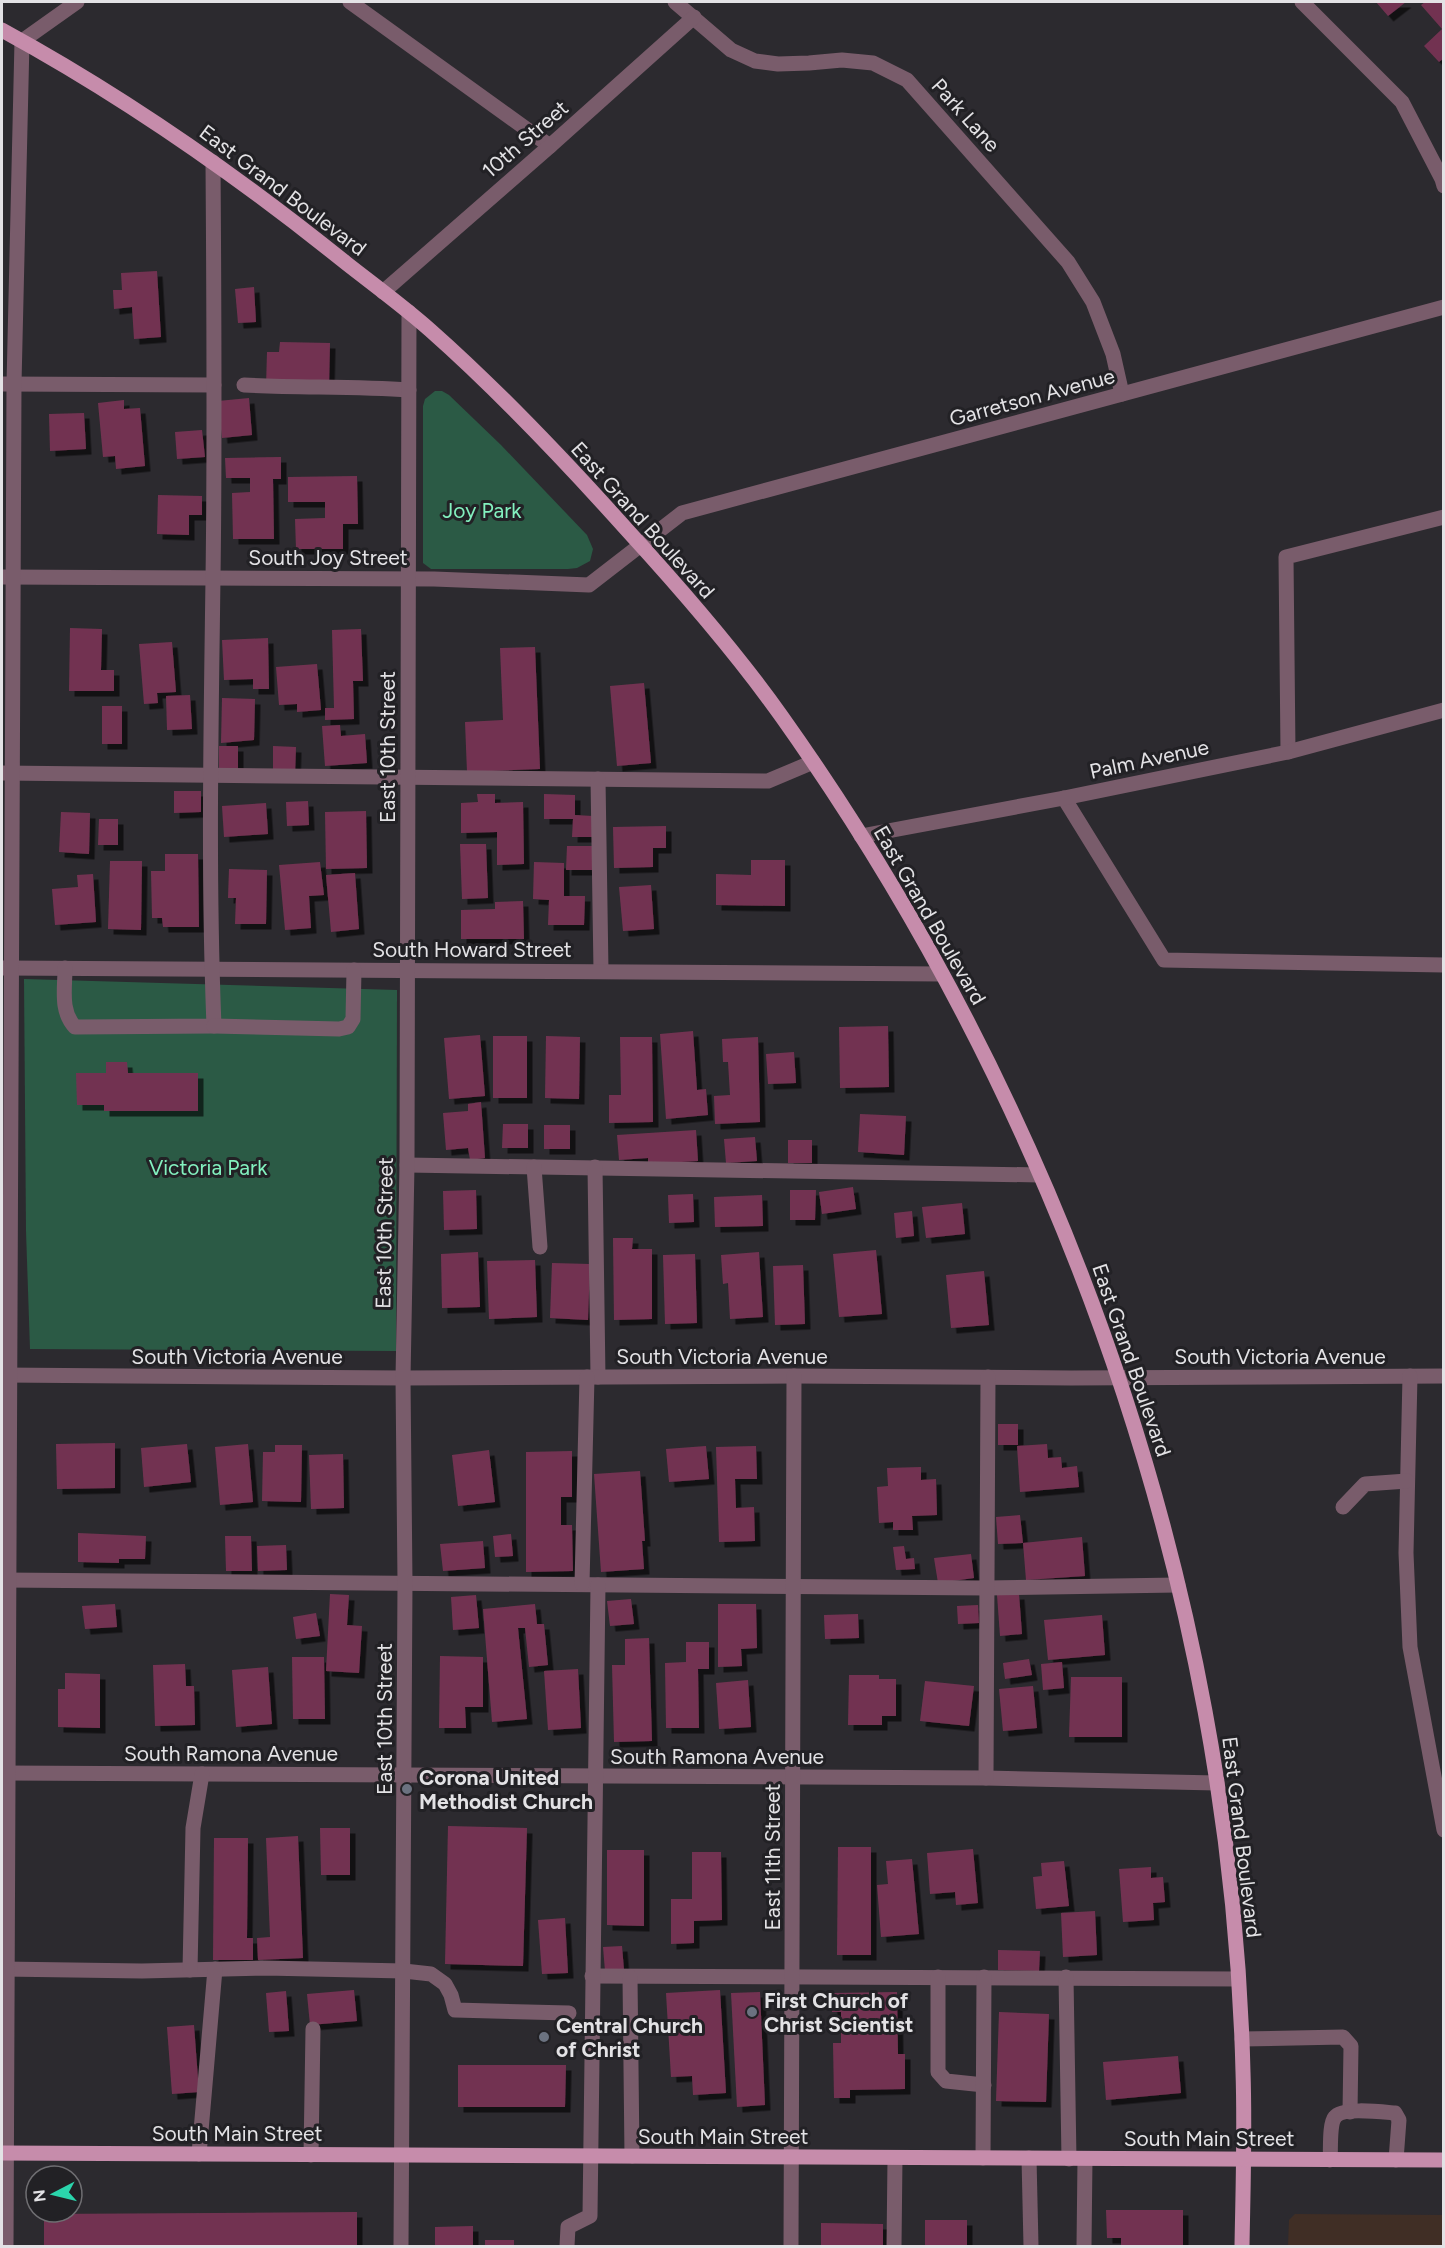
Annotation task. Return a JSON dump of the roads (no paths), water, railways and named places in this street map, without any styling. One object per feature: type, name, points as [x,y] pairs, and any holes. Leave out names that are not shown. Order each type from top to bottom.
[{"type":"main road","name":"East Grand Boulevard","points":[[2,30],[130,107],[213,162],[275,207],[409,312],[446,344],[540,437],[641,544],[753,678],[813,762],[861,836],[942,974],[997,1081],[1040,1175],[1076,1263],[1119,1378],[1146,1463],[1178,1585],[1206,1717],[1217,1783],[1239,1979],[1244,2160],[1242,2247]]},
{"type":"main road","name":"South Main Street","points":[[4,2153],[1443,2160]]},
{"type":"street","points":[[6,2247],[4,2153],[8,384],[22,41],[76,2]]},
{"type":"street","points":[[350,2],[550,146]]},
{"type":"street","name":"Park Lane","points":[[675,2],[731,50],[755,61],[789,64],[842,60],[873,63],[907,80],[1068,262],[1093,302],[1113,354],[1122,394]]},
{"type":"street","points":[[1302,2],[1402,102],[1442,179],[1443,186]]},
{"type":"street","name":"10th Street","points":[[383,292],[694,17]]},
{"type":"street","points":[[213,162],[214,385],[210,776],[214,1026]]},
{"type":"street","name":"Garretson Avenue","points":[[641,544],[682,513],[1443,307]]},
{"type":"street","name":"East 10th Street","points":[[401,2247],[404,1971],[403,1378],[406,1166],[409,312]]},
{"type":"street","points":[[8,384],[214,385]]},
{"type":"street","points":[[244,385],[409,390]]},
{"type":"street","points":[[1288,752],[1286,557],[1443,517]]},
{"type":"street","name":"South Joy Street","points":[[7,577],[409,579],[589,585],[641,544]]},
{"type":"street","name":"Palm Avenue","points":[[861,836],[1064,798],[1288,752],[1443,710]]},
{"type":"street","points":[[7,773],[768,781],[813,762]]},
{"type":"street","points":[[598,779],[601,971]]},
{"type":"street","points":[[1064,798],[1164,960],[1443,965]]},
{"type":"street","name":"South Howard Street","points":[[7,968],[942,974]]},
{"type":"street","points":[[65,968],[65,1008],[67,1018],[75,1027],[214,1026],[339,1029],[348,1027],[353,1019],[354,970]]},
{"type":"street","points":[[406,1166],[1040,1175]]},
{"type":"street","points":[[534,1167],[540,1247]]},
{"type":"street","points":[[582,1584],[593,1377],[595,1167]]},
{"type":"street","name":"South Victoria Avenue","points":[[6,1375],[403,1378],[1443,1376]]},
{"type":"street","name":"East 11th Street","points":[[791,2247],[794,1376]]},
{"type":"street","points":[[1410,1376],[1406,1552],[1410,1647],[1443,1830]]},
{"type":"street","points":[[986,1778],[988,1377]]},
{"type":"street","points":[[1343,1507],[1365,1484],[1407,1481]]},
{"type":"street","points":[[6,1580],[987,1588],[1178,1585]]},
{"type":"street","points":[[567,2247],[568,2227],[590,2216],[598,1585]]},
{"type":"street","name":"South Ramona Avenue","points":[[5,1773],[986,1778],[1217,1783]]},
{"type":"street","points":[[190,1970],[193,1828],[202,1774]]},
{"type":"street","points":[[5,1969],[404,1971],[431,1974],[445,1984],[455,2010],[569,2013]]},
{"type":"street","points":[[199,2154],[215,1969]]},
{"type":"street","points":[[592,1976],[1239,1979]]},
{"type":"street","points":[[630,1977],[632,2156]]},
{"type":"street","points":[[938,1977],[938,2072],[946,2081],[984,2085]]},
{"type":"street","points":[[983,2158],[984,1977]]},
{"type":"street","points":[[1066,1977],[1069,2159]]},
{"type":"street","points":[[311,2155],[313,2029]]},
{"type":"street","points":[[1242,2039],[1342,2037],[1351,2046],[1350,2112]]},
{"type":"street","points":[[1330,2160],[1332,2124],[1335,2117],[1342,2112],[1395,2112],[1399,2120],[1396,2160]]},
{"type":"street","points":[[894,2247],[895,2158]]},
{"type":"street","points":[[1029,2158],[1031,2247]]},
{"type":"street","points":[[1084,2247],[1085,2159]]},
{"type":"place","name":"Corona United Methodist Church","points":[[407,1789]]},
{"type":"place","name":"First Church of Christ Scientist","points":[[752,2012]]},
{"type":"place","name":"Central Church of Christ","points":[[544,2037]]},
{"type":"park label","name":"Joy Park","points":[[482,510]]},
{"type":"park label","name":"Victoria Park","points":[[208,1167]]}]
